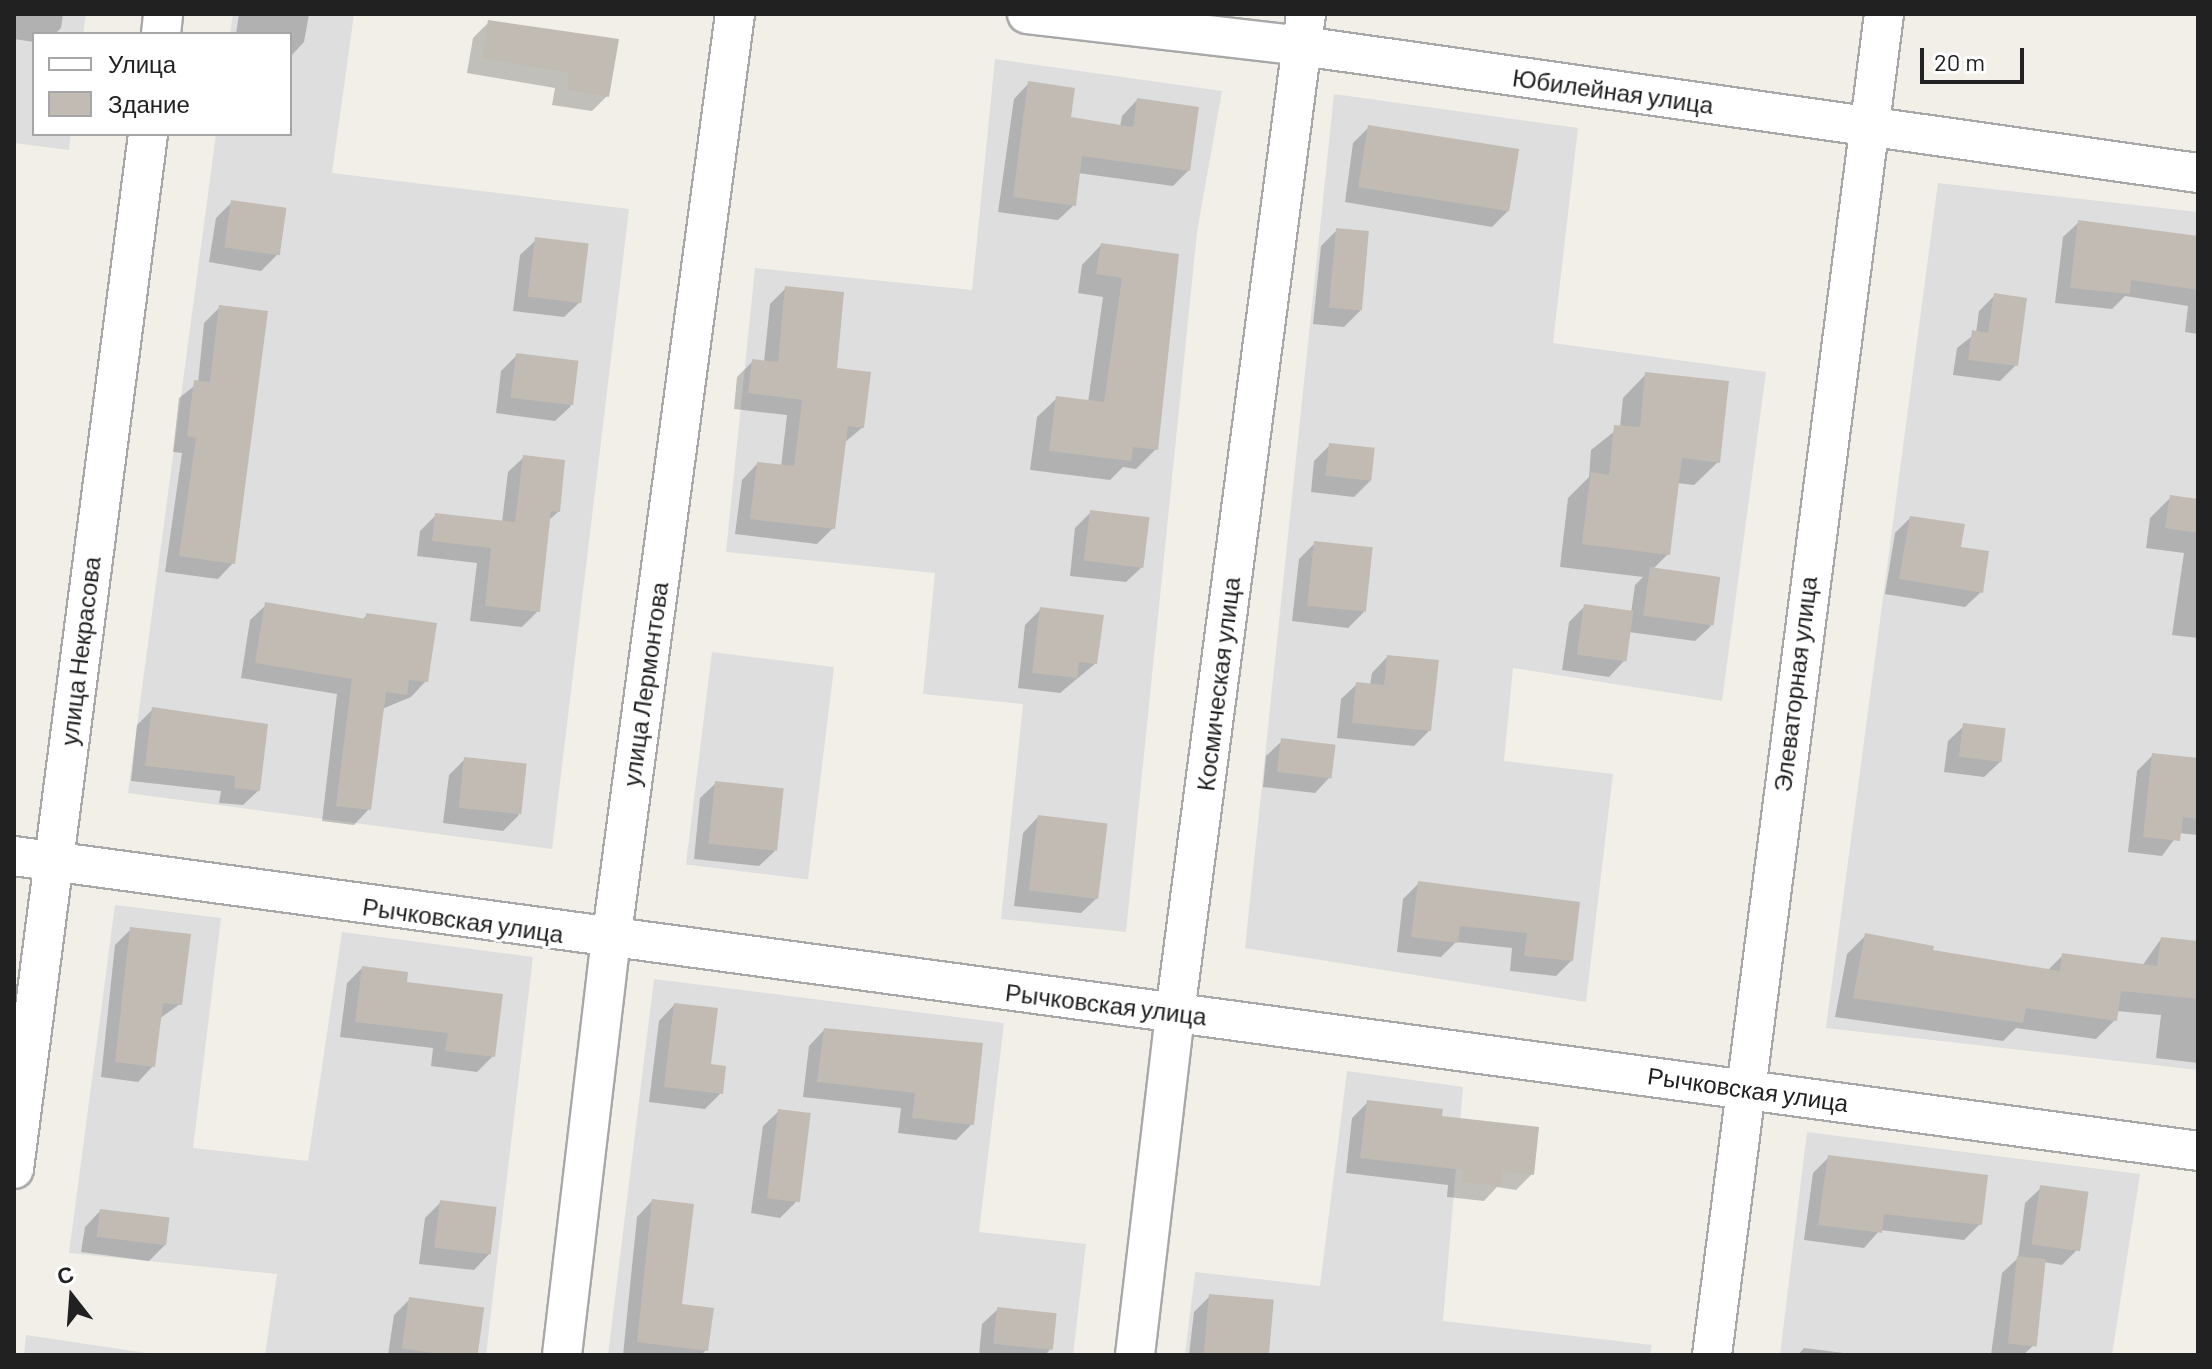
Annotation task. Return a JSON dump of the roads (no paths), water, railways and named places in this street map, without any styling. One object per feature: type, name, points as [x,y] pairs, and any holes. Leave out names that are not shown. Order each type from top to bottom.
[{"type":"street","name":"улица Лермонтова","points":[[562,1355],[611,941],[735,14]]},
{"type":"street","name":"Юбилейная улица","points":[[1027,14],[1304,30],[1866,128],[2198,173]]},
{"type":"street","name":"Элеваторная улица","points":[[1712,1355],[1743,1088],[1866,128],[1884,14]]},
{"type":"street","name":"Космическая улица","points":[[1135,1355],[1175,1013],[1304,30]]},
{"type":"street","name":"улица Некрасова","points":[[14,1169],[148,136]]},
{"type":"street","name":"Рычковская улица","points":[[14,856],[611,941],[1743,1088],[2198,1151]]}]
